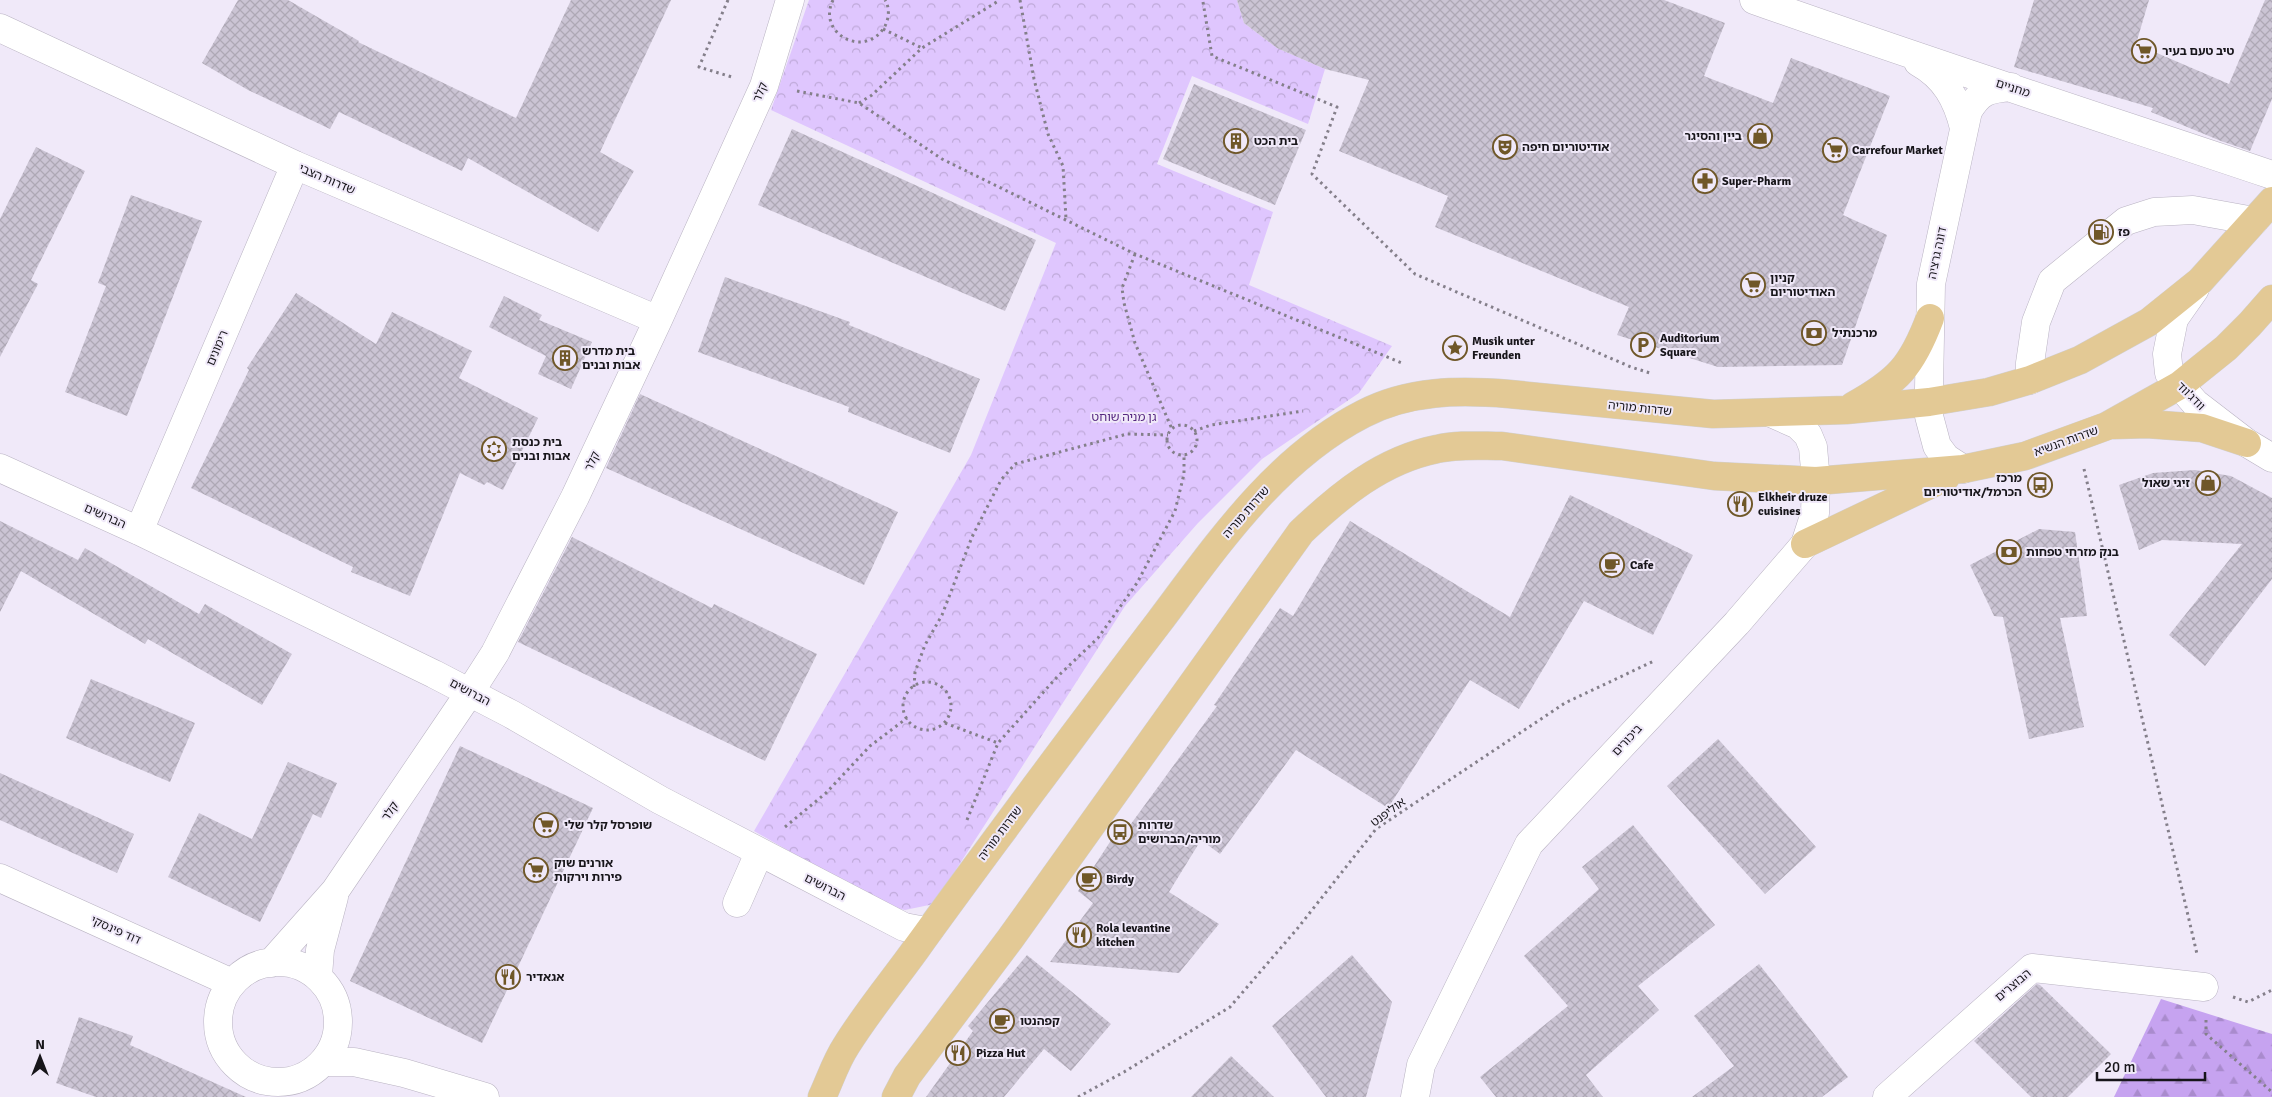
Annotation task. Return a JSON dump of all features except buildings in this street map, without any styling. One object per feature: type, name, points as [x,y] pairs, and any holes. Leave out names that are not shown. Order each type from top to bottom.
[{"type":"main road","points":[[1928,402],[1989,392],[2030,380],[2080,360],[2124,337],[2149,322],[2200,281],[2263,211]]},
{"type":"main road","name":"שדרות הנשיא","points":[[1816,481],[1963,469],[2024,456],[2107,426],[2180,385],[2226,348],[2272,298]]},
{"type":"main road","points":[[1846,410],[1892,382],[1916,353],[1930,318]]},
{"type":"main road","name":"שדרות מוריה","points":[[822,1097],[845,1047],[930,929],[1186,586],[1243,513],[1286,468],[1328,436],[1362,414],[1394,400],[1417,395],[1480,391],[1674,412],[1713,414],[1846,410],[1928,402]]},
{"type":"main road","points":[[2107,426],[2147,424],[2202,428],[2247,443]]},
{"type":"main road","points":[[896,1097],[907,1076],[1010,939],[1301,532],[1329,505],[1365,478],[1402,459],[1437,449],[1466,445],[1502,446],[1714,476],[1816,481]]},
{"type":"main road","points":[[1805,544],[1963,469]]},
{"type":"street","name":"קלר","points":[[271,963],[336,891],[495,653],[575,497],[764,86],[790,0]]},
{"type":"street","name":"מחניים","points":[[1754,0],[1901,52],[2272,175]]},
{"type":"street","name":"שדרות הצבי","points":[[0,28],[295,165],[658,320]]},
{"type":"street","name":"דונה גרציה","points":[[1901,52],[1929,68],[1944,83],[1956,102],[1964,128],[1931,284],[1928,402],[1928,416],[1937,446],[1946,458],[1963,469]]},
{"type":"street","points":[[1964,128],[1968,111],[1976,98],[1990,90],[2011,87]]},
{"type":"street","name":"רימונים","points":[[138,531],[295,165]]},
{"type":"street","points":[[2030,380],[2030,362],[2036,322],[2052,281],[2126,221],[2154,212],[2193,210],[2263,211]]},
{"type":"street","name":"וודג'ווד","points":[[2200,281],[2174,319],[2167,354],[2170,373],[2195,403],[2247,443],[2272,458]]},
{"type":"street","name":"ביכורים","points":[[1415,1097],[1421,1065],[1529,844],[1737,623],[1805,544],[1815,513],[1816,481],[1813,447],[1808,435],[1798,425],[1771,413]]},
{"type":"street","name":"הברושים","points":[[0,468],[138,531],[470,692],[660,800],[904,927],[920,930],[930,929]]},
{"type":"street","points":[[736,903],[756,851]]},
{"type":"street","name":"דוד פינסקי","points":[[0,878],[232,983]]},
{"type":"street","name":"קלר","points":[[318,976],[320,950],[336,891]]},
{"type":"street","points":[[280,962],[301,966],[318,976],[331,992],[338,1013],[338,1034],[323,1062],[291,1088],[249,1074],[233,1061],[221,1041],[218,1020],[222,1001],[232,983],[257,965],[271,963],[280,962]]},
{"type":"street","name":"הבוצרים","points":[[1887,1097],[2032,968],[2204,987]]},
{"type":"street","points":[[323,1062],[354,1062],[404,1073],[486,1097]]},
{"type":"street","points":[[242,1068],[253,1097]]},
{"type":"path","points":[[728,0],[699,67],[764,86],[859,103],[942,159],[1135,254],[1402,362],[1394,367]]},
{"type":"path","points":[[833,0],[830,7],[830,22],[838,35],[852,42],[868,41],[881,33],[888,19],[885,0]]},
{"type":"path","points":[[859,103],[872,95],[922,48],[1000,0]]},
{"type":"path","points":[[1020,0],[1034,79],[1048,134],[1063,166],[1066,220]]},
{"type":"path","points":[[1203,2],[1212,56],[1337,106],[1312,174],[1415,274],[1631,367]]},
{"type":"path","points":[[883,29],[922,48]]},
{"type":"path","points":[[1135,254],[1122,288],[1124,303],[1135,343],[1172,429]]},
{"type":"path","points":[[1194,431],[1211,425],[1310,410]]},
{"type":"path","points":[[1180,425],[1189,426],[1194,431],[1197,440],[1195,449],[1188,454],[1180,455],[1172,451],[1167,444],[1168,436],[1172,429],[1180,425]]},
{"type":"path","points":[[914,687],[915,672],[925,645],[942,615],[972,537],[1001,480],[1015,464],[1128,434],[1168,436]]},
{"type":"path","points":[[964,828],[998,743],[1057,677],[1098,638],[1137,583],[1175,511],[1184,474],[1184,455]]},
{"type":"path","points":[[2083,461],[2204,987],[2206,1034],[2272,1092]]},
{"type":"path","name":"אוליפנט","points":[[1078,1097],[1124,1072],[1230,1007],[1297,929],[1376,829],[1565,703],[1656,661]]},
{"type":"path","points":[[932,682],[943,688],[950,699],[951,711],[945,722],[934,729],[922,730],[911,724],[904,714],[903,702],[909,690],[914,687],[919,684],[932,682]]},
{"type":"path","points":[[756,851],[798,818],[870,746],[907,718]]},
{"type":"path","points":[[945,722],[998,743]]},
{"type":"path","points":[[2204,987],[2248,1002],[2272,990]]},
{"type":"green space","name":"גן מניה שוחט","points":[[809,0],[1237,0],[1244,23],[1277,48],[1325,69],[1308,124],[1192,76],[1157,164],[1273,212],[1249,285],[1392,346],[1359,393],[1262,459],[1198,523],[1125,606],[934,904],[905,910],[885,906],[754,831],[971,455],[1056,243],[771,110]]},
{"type":"green space","points":[[2161,999],[2272,1034],[2272,1097],[2114,1097]]},
{"type":"place","name":"טיב טעם בעיר","points":[[2144,51]]},
{"type":"place","name":"ביין והסיגר","points":[[1760,136]]},
{"type":"place","name":"בית הכט","points":[[1236,141]]},
{"type":"place","name":"אודיטוריום חיפה","points":[[1505,147]]},
{"type":"place","name":"Carrefour Market","points":[[1835,150]]},
{"type":"place","name":"Super-Pharm","points":[[1705,181]]},
{"type":"place","name":"פז","points":[[2101,232]]},
{"type":"place","name":"קניון האודיטוריום","points":[[1753,285]]},
{"type":"place","name":"מרכנתיל","points":[[1814,333]]},
{"type":"place","name":"Auditorium Square","points":[[1643,345]]},
{"type":"place","name":"Musik unter Freunden","points":[[1455,348]]},
{"type":"place","name":"בית מדרש אבות ובנים","points":[[565,358]]},
{"type":"place","name":"בית כנסת אבות ובנים","points":[[494,449]]},
{"type":"place","name":"זיגי שאול","points":[[2208,483]]},
{"type":"place","name":"מרכז הכרמל/אודיטוריום","points":[[2040,485]]},
{"type":"place","name":"Elkheir druze cuisines","points":[[1740,504]]},
{"type":"place","name":"בנק מזרחי טפחות","points":[[2009,552]]},
{"type":"place","name":"Cafe","points":[[1612,565]]},
{"type":"place","name":"שופרסל קלר שלי","points":[[546,825]]},
{"type":"place","name":"שדרות מוריה/הברושים","points":[[1120,832]]},
{"type":"place","name":"אורנים שוק פירות וירקות","points":[[536,870]]},
{"type":"place","name":"Birdy","points":[[1089,879]]},
{"type":"place","name":"Rola levantine kitchen","points":[[1079,935]]},
{"type":"place","name":"אגאדיר","points":[[508,977]]},
{"type":"place","name":"קפהנטו","points":[[1002,1021]]},
{"type":"place","name":"Pizza Hut","points":[[958,1053]]}]
